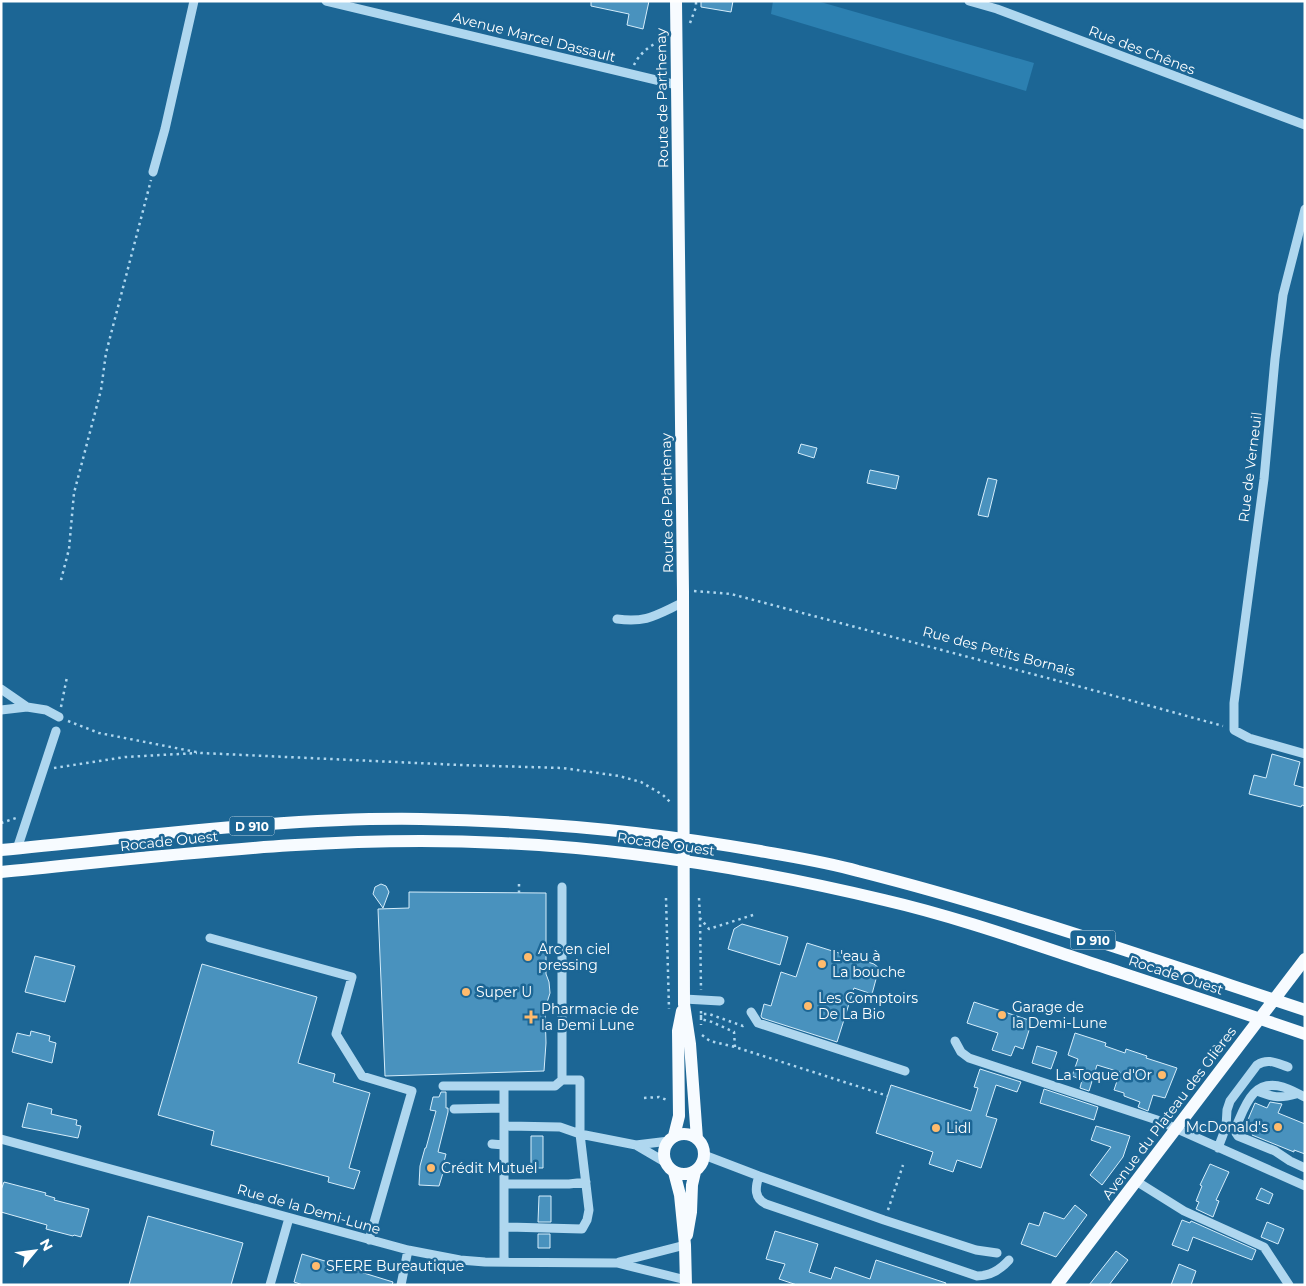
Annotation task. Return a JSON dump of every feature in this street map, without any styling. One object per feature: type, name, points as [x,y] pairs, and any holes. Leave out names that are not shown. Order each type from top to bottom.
[{"type":"main road","name":"Route de Parthenay","points":[[676,1],[684,1002],[690,1044],[697,1139]]},
{"type":"main road","name":"Rocade Ouest","points":[[1,850],[260,825],[393,819],[543,824],[682,838]]},
{"type":"main road","name":"D 910","points":[[682,838],[779,854],[856,870],[962,899],[1305,1010]]},
{"type":"main road","name":"Rocade Ouest","points":[[1,872],[235,849],[392,840],[501,842],[594,850],[682,861],[774,876],[886,900],[1013,938],[1305,1034]]},
{"type":"main road","name":"Avenue du Plateau des Glières","points":[[1058,1285],[1175,1128],[1305,959]]},
{"type":"main road","name":"Route de Parthenay","points":[[671,1139],[679,1116],[678,1031],[684,1002]]},
{"type":"main road","points":[[674,1172],[683,1175],[695,1172],[701,1166],[704,1155],[703,1146],[697,1139],[687,1134],[671,1139],[663,1153],[665,1162],[674,1172],[680,1195],[685,1245],[686,1282]]},
{"type":"main road","points":[[685,1245],[695,1172]]},
{"type":"street","points":[[154,172],[194,1]]},
{"type":"street","name":"Avenue Marcel Dassault","points":[[326,1],[677,85]]},
{"type":"street","name":"Rue des Chênes","points":[[969,1],[997,9],[1305,125]]},
{"type":"street","name":"Rue de Verneuil","points":[[1234,730],[1234,704],[1264,479],[1283,295],[1305,209]]},
{"type":"street","points":[[617,619],[635,622],[648,619],[682,597]]},
{"type":"street","points":[[1,689],[27,707]]},
{"type":"street","points":[[1,710],[27,707],[46,710],[58,717]]},
{"type":"street","points":[[1234,730],[1249,738],[1305,754]]},
{"type":"street","points":[[17,849],[56,731]]},
{"type":"street","points":[[562,887],[562,1080]]},
{"type":"street","points":[[210,938],[352,977],[336,1034],[362,1076],[412,1091],[368,1240]]},
{"type":"street","points":[[684,1002],[701,1000],[720,1001]]},
{"type":"street","points":[[753,1014],[758,1023],[906,1071]]},
{"type":"street","points":[[955,1041],[961,1052],[969,1058],[1157,1120],[1305,1186]]},
{"type":"street","points":[[1218,1148],[1226,1127],[1227,1110],[1230,1101],[1257,1065],[1263,1061],[1270,1061],[1288,1067]]},
{"type":"street","points":[[443,1086],[555,1086],[562,1080],[580,1080],[580,1134],[589,1210],[587,1220],[582,1229],[504,1227]]},
{"type":"street","points":[[1300,1096],[1284,1087],[1268,1085],[1249,1098],[1235,1129],[1238,1136],[1275,1151],[1305,1168]]},
{"type":"street","points":[[504,1086],[504,1262]]},
{"type":"street","points":[[454,1109],[504,1108]]},
{"type":"street","points":[[504,1126],[560,1127],[580,1134],[636,1145],[665,1162]]},
{"type":"street","name":"Rue de la Demi-Lune","points":[[1,1139],[368,1240],[460,1260],[616,1262],[685,1245]]},
{"type":"street","points":[[636,1145],[671,1139]]},
{"type":"street","points":[[492,1144],[504,1145]]},
{"type":"street","points":[[704,1155],[884,1220],[976,1250],[996,1253]]},
{"type":"street","points":[[759,1176],[756,1184],[757,1196],[766,1204],[977,1276],[990,1274],[1009,1260]]},
{"type":"street","points":[[1136,1181],[1184,1211],[1264,1246],[1289,1285]]},
{"type":"street","points":[[504,1184],[569,1184],[586,1182]]},
{"type":"street","points":[[270,1285],[288,1218]]},
{"type":"street","points":[[401,1285],[408,1250]]},
{"type":"street","name":"Rue de la Demi-Lune","points":[[616,1262],[686,1282]]},
{"type":"path","points":[[61,580],[69,549],[74,493],[101,390],[106,354],[154,172]]},
{"type":"path","name":"Rue des Petits Bornais","points":[[682,597],[708,591],[730,594],[1100,692],[1234,730]]},
{"type":"path","points":[[67,677],[58,717],[99,733],[201,753]]},
{"type":"path","points":[[44,770],[125,757],[201,753],[562,768],[619,776],[641,782],[663,795],[682,813]]},
{"type":"path","points":[[519,882],[519,893]]},
{"type":"path","points":[[666,898],[669,1011]]},
{"type":"path","points":[[699,898],[701,1027]]},
{"type":"path","points":[[700,918],[709,929],[756,914]]},
{"type":"path","points":[[701,1014],[708,1014],[744,1026],[753,1014]]},
{"type":"path","points":[[701,1019],[734,1032],[736,1047]]},
{"type":"path","points":[[701,1034],[710,1041],[736,1047],[888,1096]]},
{"type":"path","points":[[644,1098],[659,1098],[672,1101]]},
{"type":"path","points":[[884,1220],[903,1166]]},
{"type":"shaded area","points":[[773,1],[817,1],[1034,63],[1026,91],[771,14]]},
{"type":"building","points":[[591,1],[649,1],[643,29],[627,25],[629,14],[591,6]]},
{"type":"building","points":[[701,1],[733,1],[731,12],[701,7]]},
{"type":"building","points":[[801,444],[817,448],[814,458],[798,453]]},
{"type":"building","points":[[870,470],[899,476],[896,489],[867,483]]},
{"type":"building","points":[[988,478],[997,480],[988,517],[978,515]]},
{"type":"building","points":[[1272,754],[1300,762],[1294,785],[1305,788],[1305,806],[1302,805],[1301,807],[1249,794],[1254,775],[1266,778]]},
{"type":"building","points":[[381,884],[386,886],[389,892],[383,908],[373,894],[375,887]]},
{"type":"building","name":"Super U","points":[[409,892],[546,893],[546,974],[550,993],[545,1009],[546,1043],[544,1071],[385,1076],[378,909],[409,908]]},
{"type":"building","points":[[742,924],[788,937],[780,965],[728,949],[734,929]]},
{"type":"building","points":[[807,943],[874,964],[879,968],[872,994],[854,988],[837,1042],[762,1018],[761,1016],[764,1004],[771,1006],[781,972],[796,977]]},
{"type":"building","points":[[35,956],[75,966],[65,1002],[25,992]]},
{"type":"building","points":[[202,964],[317,997],[298,1063],[335,1074],[333,1082],[370,1093],[349,1168],[360,1171],[354,1189],[328,1182],[329,1177],[211,1145],[214,1131],[158,1115]]},
{"type":"building","points":[[974,1002],[1032,1021],[1023,1049],[1015,1046],[1011,1056],[992,1050],[998,1033],[967,1023]]},
{"type":"building","points":[[31,1031],[50,1036],[49,1041],[56,1043],[52,1063],[12,1052],[17,1033],[30,1036]]},
{"type":"building","points":[[1075,1033],[1106,1043],[1105,1046],[1125,1053],[1126,1049],[1177,1068],[1165,1098],[1153,1095],[1148,1111],[1138,1107],[1140,1102],[1114,1090],[1120,1072],[1097,1065],[1089,1091],[1080,1088],[1082,1080],[1072,1076],[1078,1059],[1068,1055]]},
{"type":"building","points":[[1037,1046],[1057,1052],[1051,1069],[1032,1063]]},
{"type":"building","name":"Lidl","points":[[980,1069],[1021,1082],[1017,1092],[996,1085],[986,1116],[997,1119],[981,1168],[957,1160],[953,1172],[929,1164],[933,1152],[876,1133],[891,1085],[971,1111],[978,1088],[974,1087]]},
{"type":"building","points":[[1044,1089],[1098,1107],[1094,1120],[1040,1103]]},
{"type":"building","points":[[441,1092],[446,1092],[446,1108],[448,1108],[448,1112],[438,1152],[446,1154],[444,1162],[446,1163],[439,1186],[419,1185],[420,1166],[436,1111],[430,1110],[433,1097],[439,1097]]},
{"type":"building","points":[[1270,1102],[1282,1104],[1278,1113],[1305,1124],[1305,1154],[1294,1150],[1294,1152],[1252,1135],[1253,1133],[1244,1129],[1255,1103],[1267,1108]]},
{"type":"building","points":[[28,1103],[52,1109],[51,1114],[77,1120],[76,1125],[81,1126],[78,1138],[22,1127]]},
{"type":"building","points":[[1096,1126],[1130,1136],[1123,1157],[1102,1185],[1090,1175],[1111,1147],[1091,1140]]},
{"type":"building","points":[[531,1136],[543,1136],[543,1168],[531,1168]]},
{"type":"building","points":[[1210,1164],[1229,1172],[1216,1200],[1219,1201],[1213,1217],[1196,1209],[1199,1202],[1196,1201],[1202,1186],[1200,1185]]},
{"type":"building","points":[[4,1182],[46,1193],[45,1195],[55,1198],[54,1200],[89,1209],[81,1237],[46,1229],[47,1225],[1,1212],[1,1190]]},
{"type":"building","points":[[1261,1188],[1273,1194],[1269,1204],[1256,1199]]},
{"type":"building","points":[[539,1196],[551,1196],[551,1222],[538,1222]]},
{"type":"building","points":[[1075,1205],[1087,1215],[1056,1257],[1021,1244],[1029,1223],[1039,1226],[1044,1212],[1064,1219]]},
{"type":"building","points":[[148,1216],[243,1243],[231,1285],[129,1285]]},
{"type":"building","points":[[1182,1220],[1190,1223],[1191,1221],[1256,1250],[1252,1260],[1193,1237],[1188,1251],[1172,1245]]},
{"type":"building","points":[[1267,1222],[1284,1229],[1278,1244],[1261,1237]]},
{"type":"building","points":[[775,1231],[818,1244],[809,1272],[831,1279],[835,1267],[870,1279],[876,1260],[946,1283],[945,1285],[797,1285],[779,1279],[785,1264],[766,1259]]},
{"type":"building","points":[[538,1234],[550,1234],[550,1248],[538,1248]]},
{"type":"building","points":[[1116,1251],[1128,1260],[1109,1285],[1089,1285]]},
{"type":"building","points":[[302,1254],[393,1282],[392,1285],[303,1285],[294,1282]]},
{"type":"building","points":[[1179,1264],[1196,1271],[1191,1285],[1171,1285]]},
{"type":"place","name":"Arc en ciel pressing","points":[[528,957]]},
{"type":"place","name":"L'eau à La bouche","points":[[822,964]]},
{"type":"place","name":"Super U","points":[[466,992]]},
{"type":"place","name":"Les Comptoirs De La Bio","points":[[808,1006]]},
{"type":"place","name":"Garage de la Demi-Lune","points":[[1002,1015]]},
{"type":"place","name":"Pharmacie de la Demi Lune","points":[[531,1017]]},
{"type":"place","name":"La Toque d'Or","points":[[1162,1075]]},
{"type":"place","name":"McDonald's","points":[[1278,1127]]},
{"type":"place","name":"Lidl","points":[[936,1128]]},
{"type":"place","name":"Crédit Mutuel","points":[[431,1168]]},
{"type":"place","name":"SFERE Bureautique","points":[[316,1266]]}]
